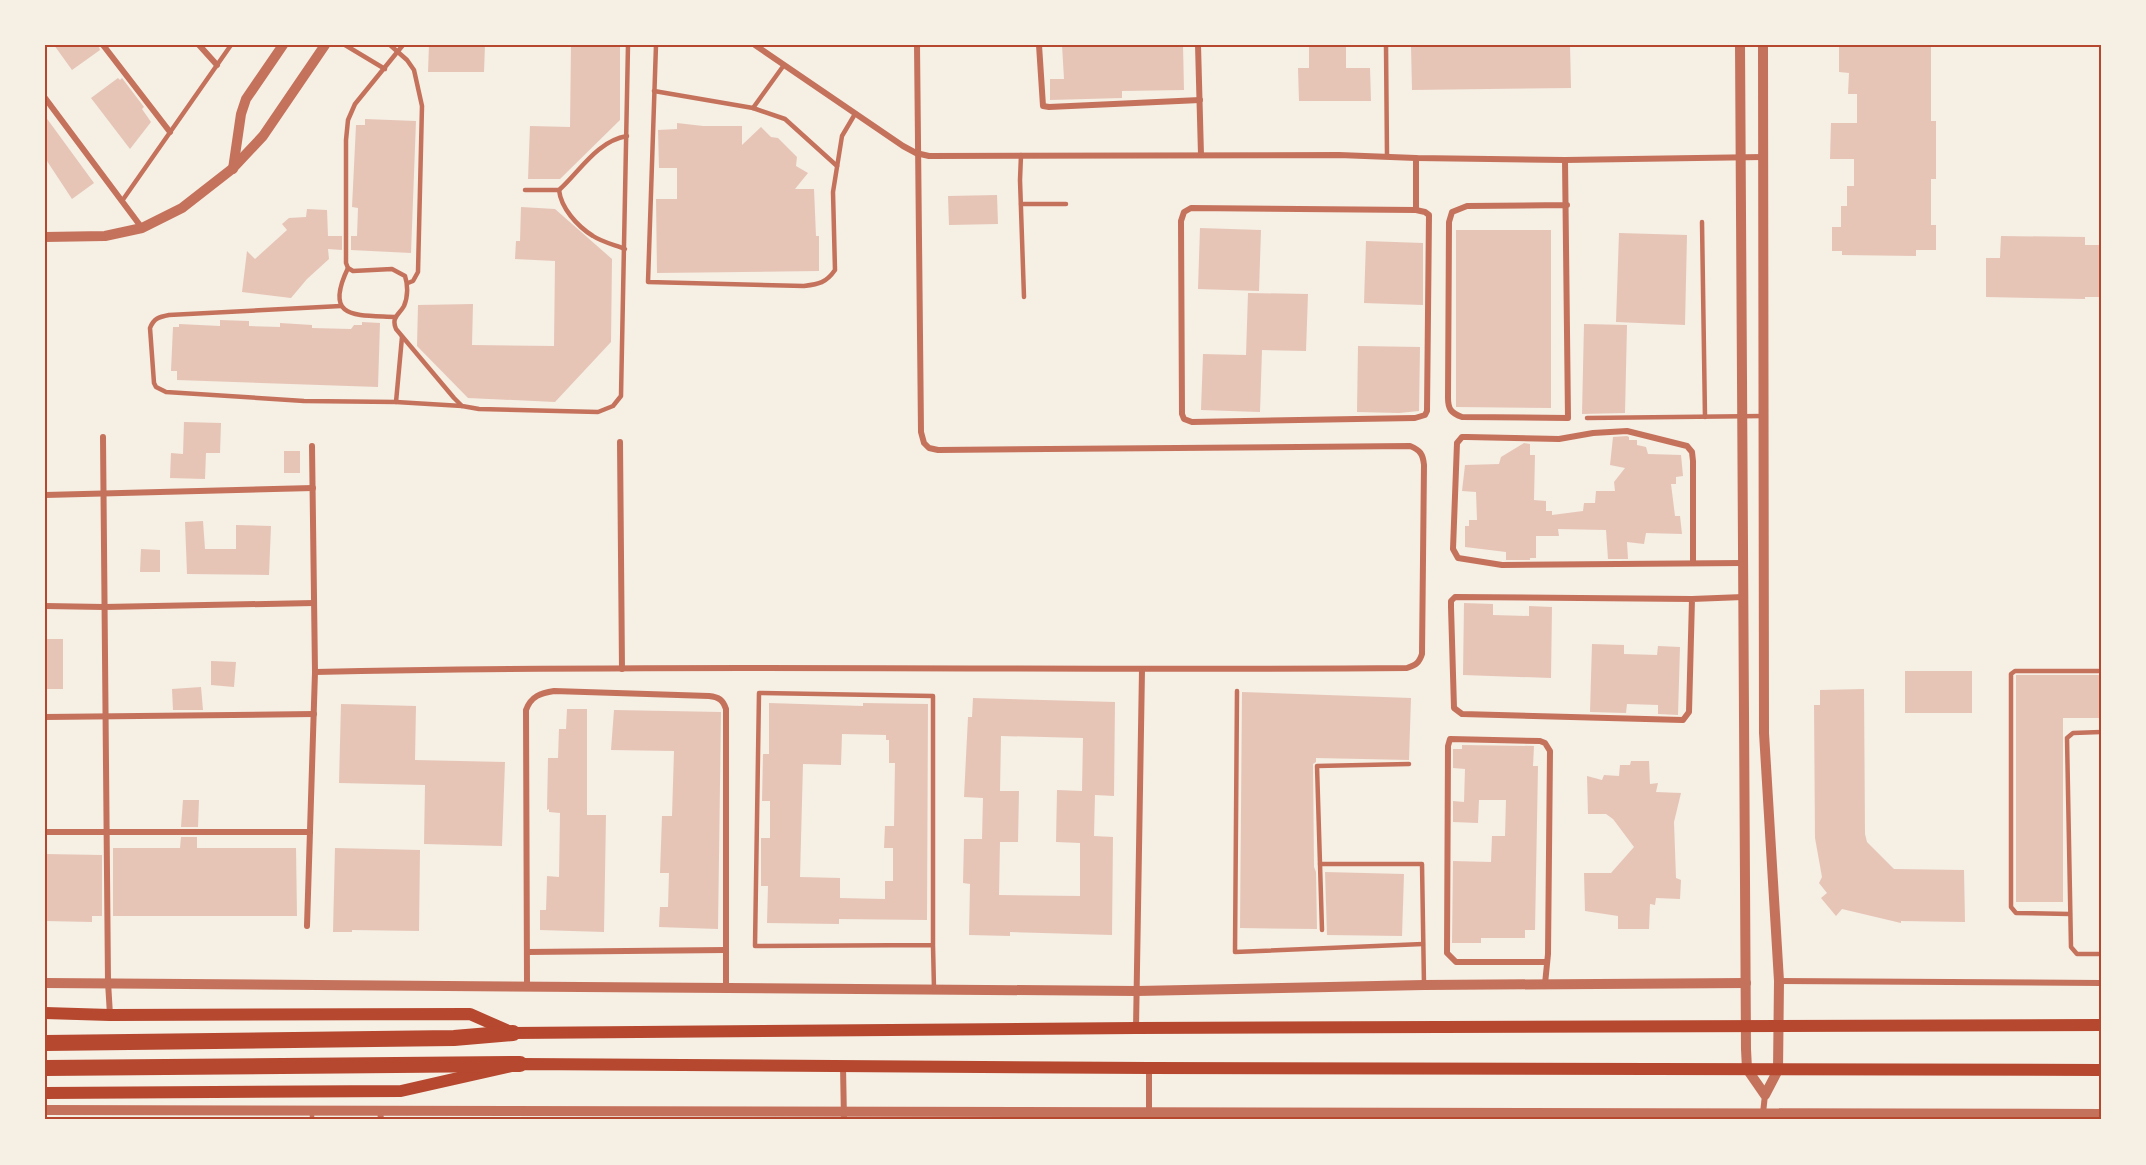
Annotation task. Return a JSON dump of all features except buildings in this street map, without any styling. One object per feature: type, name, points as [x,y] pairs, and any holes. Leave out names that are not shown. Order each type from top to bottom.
[{"type":"highway","points":[[45,1043],[454,1038],[513,1033]]},
{"type":"highway","points":[[45,1068],[520,1064]]},
{"type":"main road","points":[[45,1013],[110,1015],[470,1014],[513,1033],[1137,1028],[2101,1025]]},
{"type":"main road","points":[[45,1093],[401,1091],[520,1064],[2101,1070]]},
{"type":"street","points":[[103,45],[170,132]]},
{"type":"street","points":[[199,45],[218,65]]},
{"type":"street","points":[[232,169],[241,114],[246,99],[283,45]]},
{"type":"street","points":[[46,236],[105,236],[142,228],[182,208],[232,169],[263,136],[325,45]]},
{"type":"street","points":[[755,45],[916,153],[929,156],[1387,156],[1565,160],[1763,157]]},
{"type":"street","points":[[315,672],[622,669],[1407,668],[1419,662],[1422,654],[1423,456],[1419,450],[1410,446],[929,448],[924,442],[921,432],[916,153],[917,45]]},
{"type":"street","points":[[1039,45],[1043,106],[1200,100]]},
{"type":"street","points":[[1198,45],[1201,155]]},
{"type":"street","points":[[1740,45],[1747,1070],[1765,1095]]},
{"type":"street","points":[[1763,45],[1764,733],[1779,981],[1778,1070],[1765,1095],[1763,1117]]},
{"type":"street","points":[[45,98],[142,228]]},
{"type":"street","points":[[1416,158],[1416,210]]},
{"type":"street","points":[[1565,160],[1567,205],[1568,418],[1462,417],[1453,414],[1448,408],[1449,222],[1452,212],[1467,207],[1567,205]]},
{"type":"street","points":[[1191,208],[1416,210],[1425,212],[1429,215],[1430,220],[1425,415],[1415,418],[1204,422],[1184,419],[1182,414],[1181,221],[1184,212],[1191,208]]},
{"type":"street","points":[[1693,563],[1693,462],[1692,452],[1687,446],[1627,431],[1593,432],[1559,439],[1462,437],[1456,443],[1453,549],[1458,558],[1508,565],[1743,563]]},
{"type":"street","points":[[103,437],[110,1015]]},
{"type":"street","points":[[620,442],[622,669]]},
{"type":"street","points":[[307,926],[315,672],[312,446]]},
{"type":"street","points":[[45,495],[313,488]]},
{"type":"street","points":[[1692,599],[1689,712],[1683,720],[1462,714],[1454,708],[1450,607],[1455,597],[1692,599],[1743,597]]},
{"type":"street","points":[[45,606],[314,603]]},
{"type":"street","points":[[1137,1028],[1142,670]]},
{"type":"street","points":[[527,986],[526,710],[536,696],[554,691],[709,696],[718,697],[724,703],[726,709],[726,987]]},
{"type":"street","points":[[45,717],[314,714]]},
{"type":"street","points":[[1545,984],[1546,962],[1550,751],[1545,743],[1540,741],[1450,740],[1448,746],[1447,954],[1456,962],[1546,962]]},
{"type":"street","points":[[45,832],[310,832]]},
{"type":"street","points":[[527,952],[726,950]]},
{"type":"street","points":[[1779,981],[2101,983]]},
{"type":"street","points":[[45,982],[1137,991],[1746,983]]},
{"type":"street","points":[[843,1066],[844,1115]]},
{"type":"street","points":[[1149,1068],[1149,1116]]},
{"type":"street","points":[[45,1110],[312,1115],[1763,1117],[2101,1114]]},
{"type":"lane","points":[[122,201],[231,45]]},
{"type":"lane","points":[[345,45],[385,69]]},
{"type":"lane","points":[[390,45],[398,50],[414,70],[422,106],[418,272],[413,281],[408,284]]},
{"type":"lane","points":[[403,45],[355,105],[348,120],[346,263],[353,271],[392,269],[405,276],[408,284],[406,302],[393,323],[402,337],[462,406]]},
{"type":"lane","points":[[341,306],[169,315],[157,318],[150,328],[154,383],[156,387],[166,392],[304,401],[396,402],[479,409],[598,412],[613,406],[621,396],[628,45]]},
{"type":"lane","points":[[656,45],[648,282],[804,286],[820,284],[829,279],[835,270],[833,192],[842,136],[855,114]]},
{"type":"lane","points":[[1386,45],[1387,156]]},
{"type":"lane","points":[[753,108],[784,65]]},
{"type":"lane","points":[[654,91],[753,108],[785,119],[837,167]]},
{"type":"lane","points":[[625,249],[593,236],[571,216],[561,202],[559,190],[580,165],[615,138],[627,136]]},
{"type":"lane","points":[[1021,155],[1024,297]]},
{"type":"lane","points":[[525,190],[559,190]]},
{"type":"lane","points":[[1021,204],[1066,204]]},
{"type":"lane","points":[[1702,222],[1705,417]]},
{"type":"lane","points":[[348,268],[340,285],[341,306],[349,313],[395,317]]},
{"type":"lane","points":[[396,402],[402,337]]},
{"type":"lane","points":[[1587,418],[1764,416]]},
{"type":"lane","points":[[2070,914],[2016,914],[2011,907],[2011,674],[2015,670],[2101,671]]},
{"type":"lane","points":[[1237,691],[1235,952],[1423,944]]},
{"type":"lane","points":[[933,945],[755,946],[759,693],[933,696],[934,989]]},
{"type":"lane","points":[[2101,732],[2073,733],[2067,738],[2072,947],[2077,954],[2101,954]]},
{"type":"lane","points":[[1322,930],[1317,766],[1409,764]]},
{"type":"lane","points":[[1320,864],[1422,864],[1424,986]]}]
